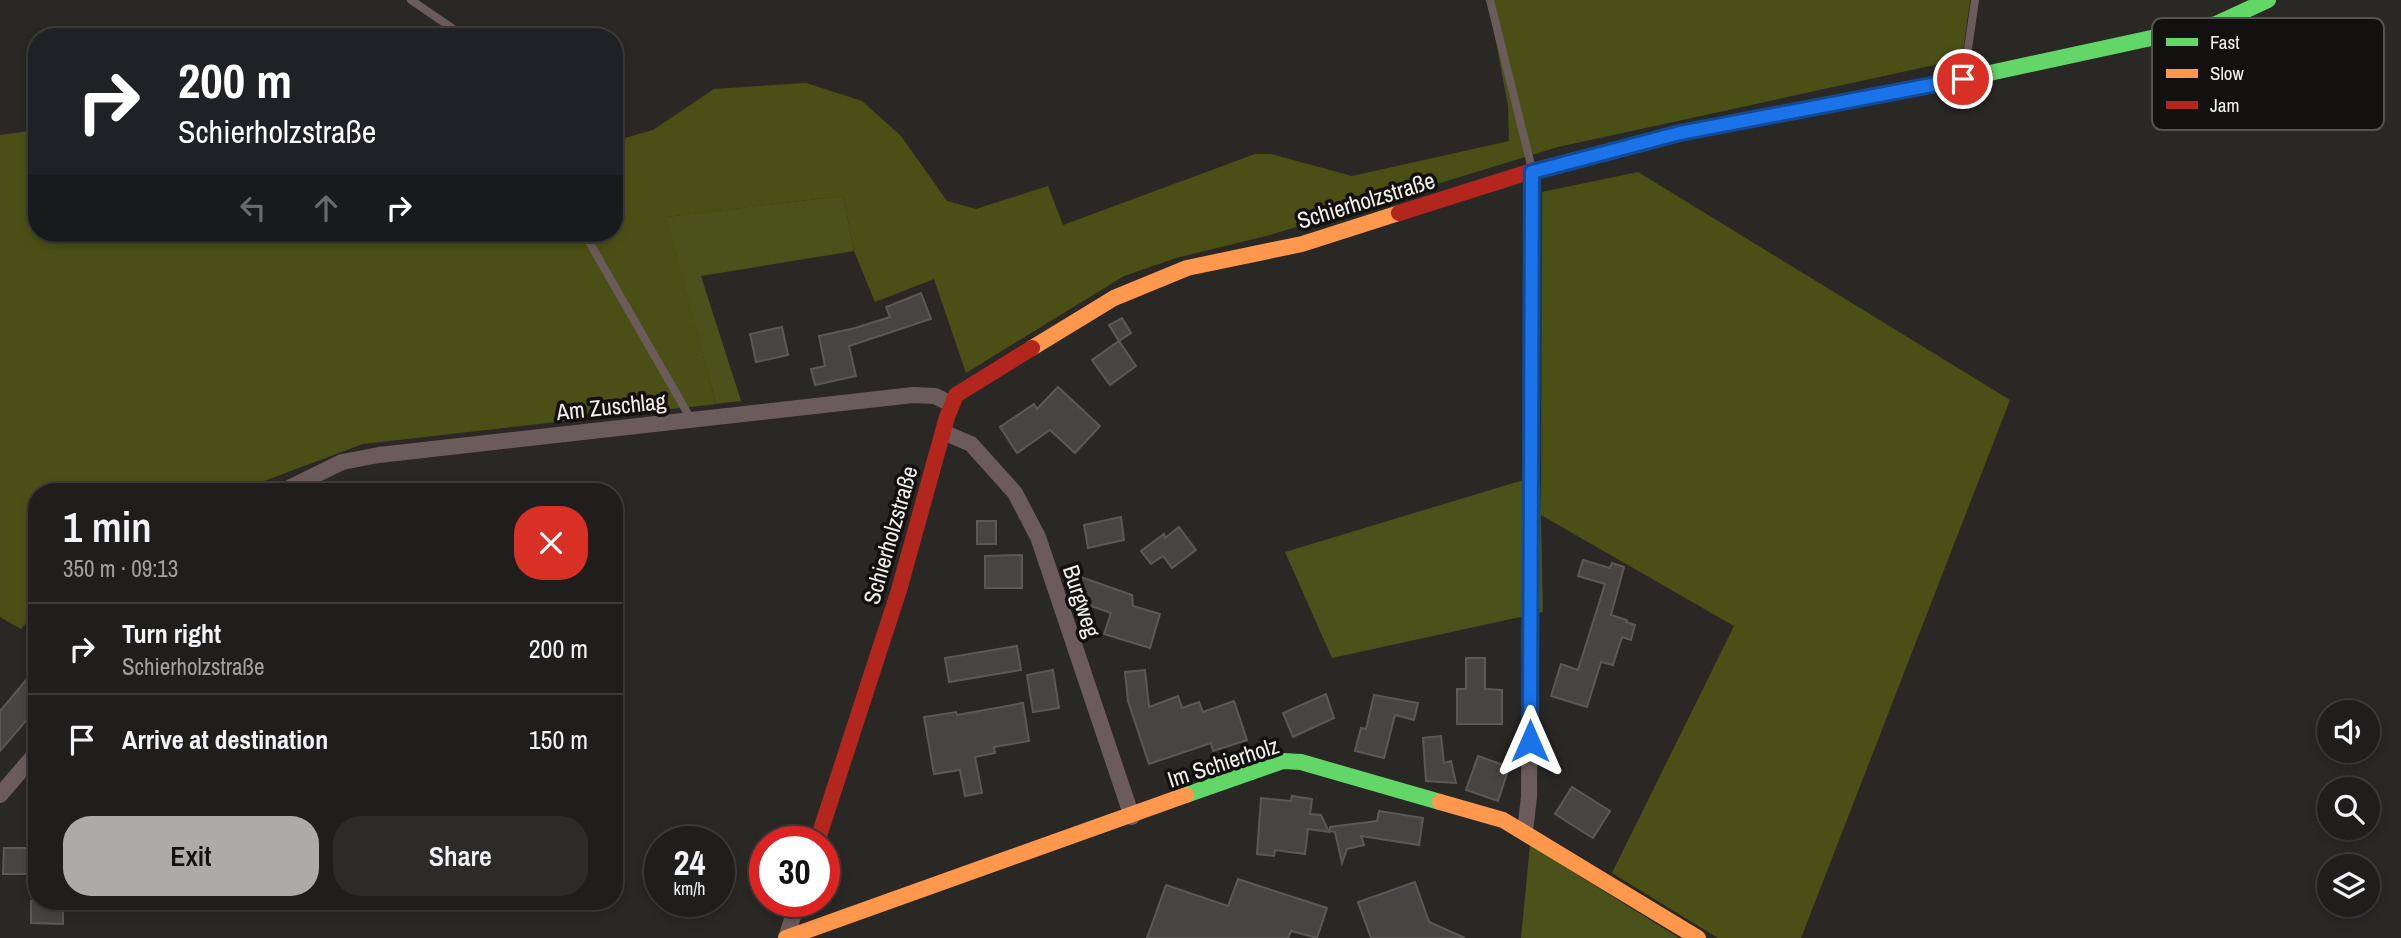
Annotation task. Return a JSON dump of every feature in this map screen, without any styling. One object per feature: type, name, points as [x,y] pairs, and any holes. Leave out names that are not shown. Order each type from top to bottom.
[{"type":"street","name":"Schierholzstraße","points":[[2229,18],[2268,0]]},
{"type":"street","name":"Schierholzstraße","points":[[822,826],[899,590],[951,404],[960,391],[1114,298],[1187,268],[1302,244],[1532,172],[1680,133],[1963,79],[2152,38]]},
{"type":"street","points":[[1525,831],[1530,797],[1532,172]]},
{"type":"street","name":"Am Zuschlag","points":[[299,483],[342,462],[463,444],[913,395],[935,396],[951,404]]},
{"type":"street","name":"Burgweg","points":[[943,432],[971,444],[1015,493],[1038,537],[1132,817]]},
{"type":"street","name":"Im Schierholz","points":[[786,938],[1283,761],[1301,762],[1503,820],[1698,938]]},
{"type":"street","points":[[0,795],[28,762]]},
{"type":"street","points":[[786,938],[792,917]]},
{"type":"lane","points":[[411,0],[452,28]]},
{"type":"lane","points":[[1490,0],[1532,172]]},
{"type":"lane","points":[[1963,79],[1975,0]]},
{"type":"lane","points":[[589,242],[692,421]]},
{"type":"green space","points":[[1488,0],[1970,0],[1962,59],[1558,147],[1270,235],[1176,258],[1124,276],[966,373],[934,279],[875,302],[854,251],[843,196],[667,217],[716,404],[363,444],[261,483],[28,483],[28,621],[21,629],[0,617],[0,135],[28,131],[28,242],[623,242],[623,138],[653,130],[714,89],[806,83],[862,101],[901,136],[947,201],[976,209],[1048,186],[1063,225],[1255,154],[1271,154],[1352,176],[1509,141],[1508,106]]},
{"type":"green space","points":[[1638,172],[2010,400],[1801,938],[1718,938],[1612,873],[1734,626],[1541,515],[1542,192]]},
{"type":"green space","points":[[843,196],[854,251],[701,276],[741,401],[716,404],[666,217]]},
{"type":"green space","points":[[1540,475],[1543,612],[1332,658],[1285,552]]},
{"type":"green space","points":[[1530,845],[1679,938],[1521,938]]},
{"type":"building","points":[[921,293],[931,319],[849,346],[856,376],[815,385],[811,369],[825,366],[819,336],[890,317],[886,307]]},
{"type":"building","points":[[1122,318],[1131,333],[1119,341],[1109,325]]},
{"type":"building","points":[[782,327],[788,355],[756,362],[750,334]]},
{"type":"building","points":[[1119,341],[1136,366],[1110,385],[1092,360]]},
{"type":"building","points":[[1058,387],[1100,426],[1075,453],[1050,430],[1017,453],[1000,427],[1034,404],[1037,409]]},
{"type":"building","points":[[1121,517],[1124,540],[1088,548],[1084,525]]},
{"type":"building","points":[[977,521],[996,521],[996,544],[977,544]]},
{"type":"building","points":[[1179,527],[1196,550],[1172,568],[1163,556],[1151,564],[1141,551]]},
{"type":"building","points":[[1022,555],[1022,588],[985,588],[985,556]]},
{"type":"building","points":[[1583,560],[1610,568],[1612,563],[1624,567],[1611,615],[1635,625],[1631,640],[1622,637],[1613,665],[1601,662],[1587,707],[1551,696],[1561,664],[1578,670],[1605,584],[1578,576]]},
{"type":"building","points":[[1078,576],[1132,595],[1133,606],[1160,614],[1150,648],[1104,634],[1111,613],[1070,599]]},
{"type":"building","points":[[1017,646],[1021,670],[949,682],[945,658]]},
{"type":"building","points":[[1466,658],[1485,658],[1485,689],[1502,690],[1502,724],[1457,724],[1457,689],[1466,689]]},
{"type":"building","points":[[1053,670],[1059,708],[1033,712],[1027,675]]},
{"type":"building","points":[[1145,670],[1149,707],[1178,696],[1182,708],[1199,702],[1203,712],[1234,701],[1247,740],[1213,751],[1211,743],[1149,764],[1128,701],[1125,672]]},
{"type":"building","points":[[28,678],[28,718],[0,751],[0,711]]},
{"type":"building","points":[[1326,694],[1334,718],[1293,737],[1283,713]]},
{"type":"building","points":[[1374,695],[1418,703],[1414,720],[1395,715],[1384,758],[1355,751],[1361,728],[1366,729]]},
{"type":"building","points":[[1023,703],[1029,741],[994,747],[995,753],[975,757],[982,793],[965,796],[960,770],[934,774],[924,717],[956,712],[957,715]]},
{"type":"building","points":[[1441,736],[1444,763],[1451,761],[1456,783],[1426,781],[1423,738]]},
{"type":"building","points":[[1478,756],[1509,767],[1498,801],[1466,790]]},
{"type":"building","points":[[1572,787],[1610,811],[1593,838],[1555,814]]},
{"type":"building","points":[[1292,796],[1312,799],[1310,814],[1321,815],[1329,832],[1308,829],[1305,854],[1275,850],[1274,856],[1257,854],[1261,798],[1291,801]]},
{"type":"building","points":[[1379,811],[1423,818],[1419,845],[1361,836],[1364,845],[1347,849],[1342,863],[1335,832],[1330,831],[1330,827],[1377,821]]},
{"type":"building","points":[[4,848],[28,848],[28,874],[3,874]]},
{"type":"building","points":[[1238,879],[1327,908],[1317,938],[1291,931],[1288,938],[1147,938],[1166,885],[1228,906]]},
{"type":"building","points":[[1415,882],[1429,922],[1465,938],[1371,938],[1358,902]]},
{"type":"building","points":[[31,910],[63,910],[63,924],[31,923]]},
{"type":"traffic: fast","points":[[2229,18],[2268,0]]},
{"type":"traffic: fast","points":[[1985,74],[2152,38]]},
{"type":"traffic: fast","points":[[1186,795],[1283,761],[1301,762],[1440,802]]},
{"type":"traffic: slow","points":[[1032,348],[1114,298],[1187,268],[1302,244],[1399,213]]},
{"type":"traffic: slow","points":[[786,938],[1186,795]]},
{"type":"traffic: slow","points":[[1440,802],[1503,820],[1698,938]]},
{"type":"traffic: jam","points":[[1399,213],[1532,171],[1680,133],[1985,74]]},
{"type":"traffic: jam","points":[[822,826],[899,590],[947,417],[956,395],[1032,348]]},
{"type":"route","points":[[1530,741],[1532,172],[1680,133],[1963,79]]}]
